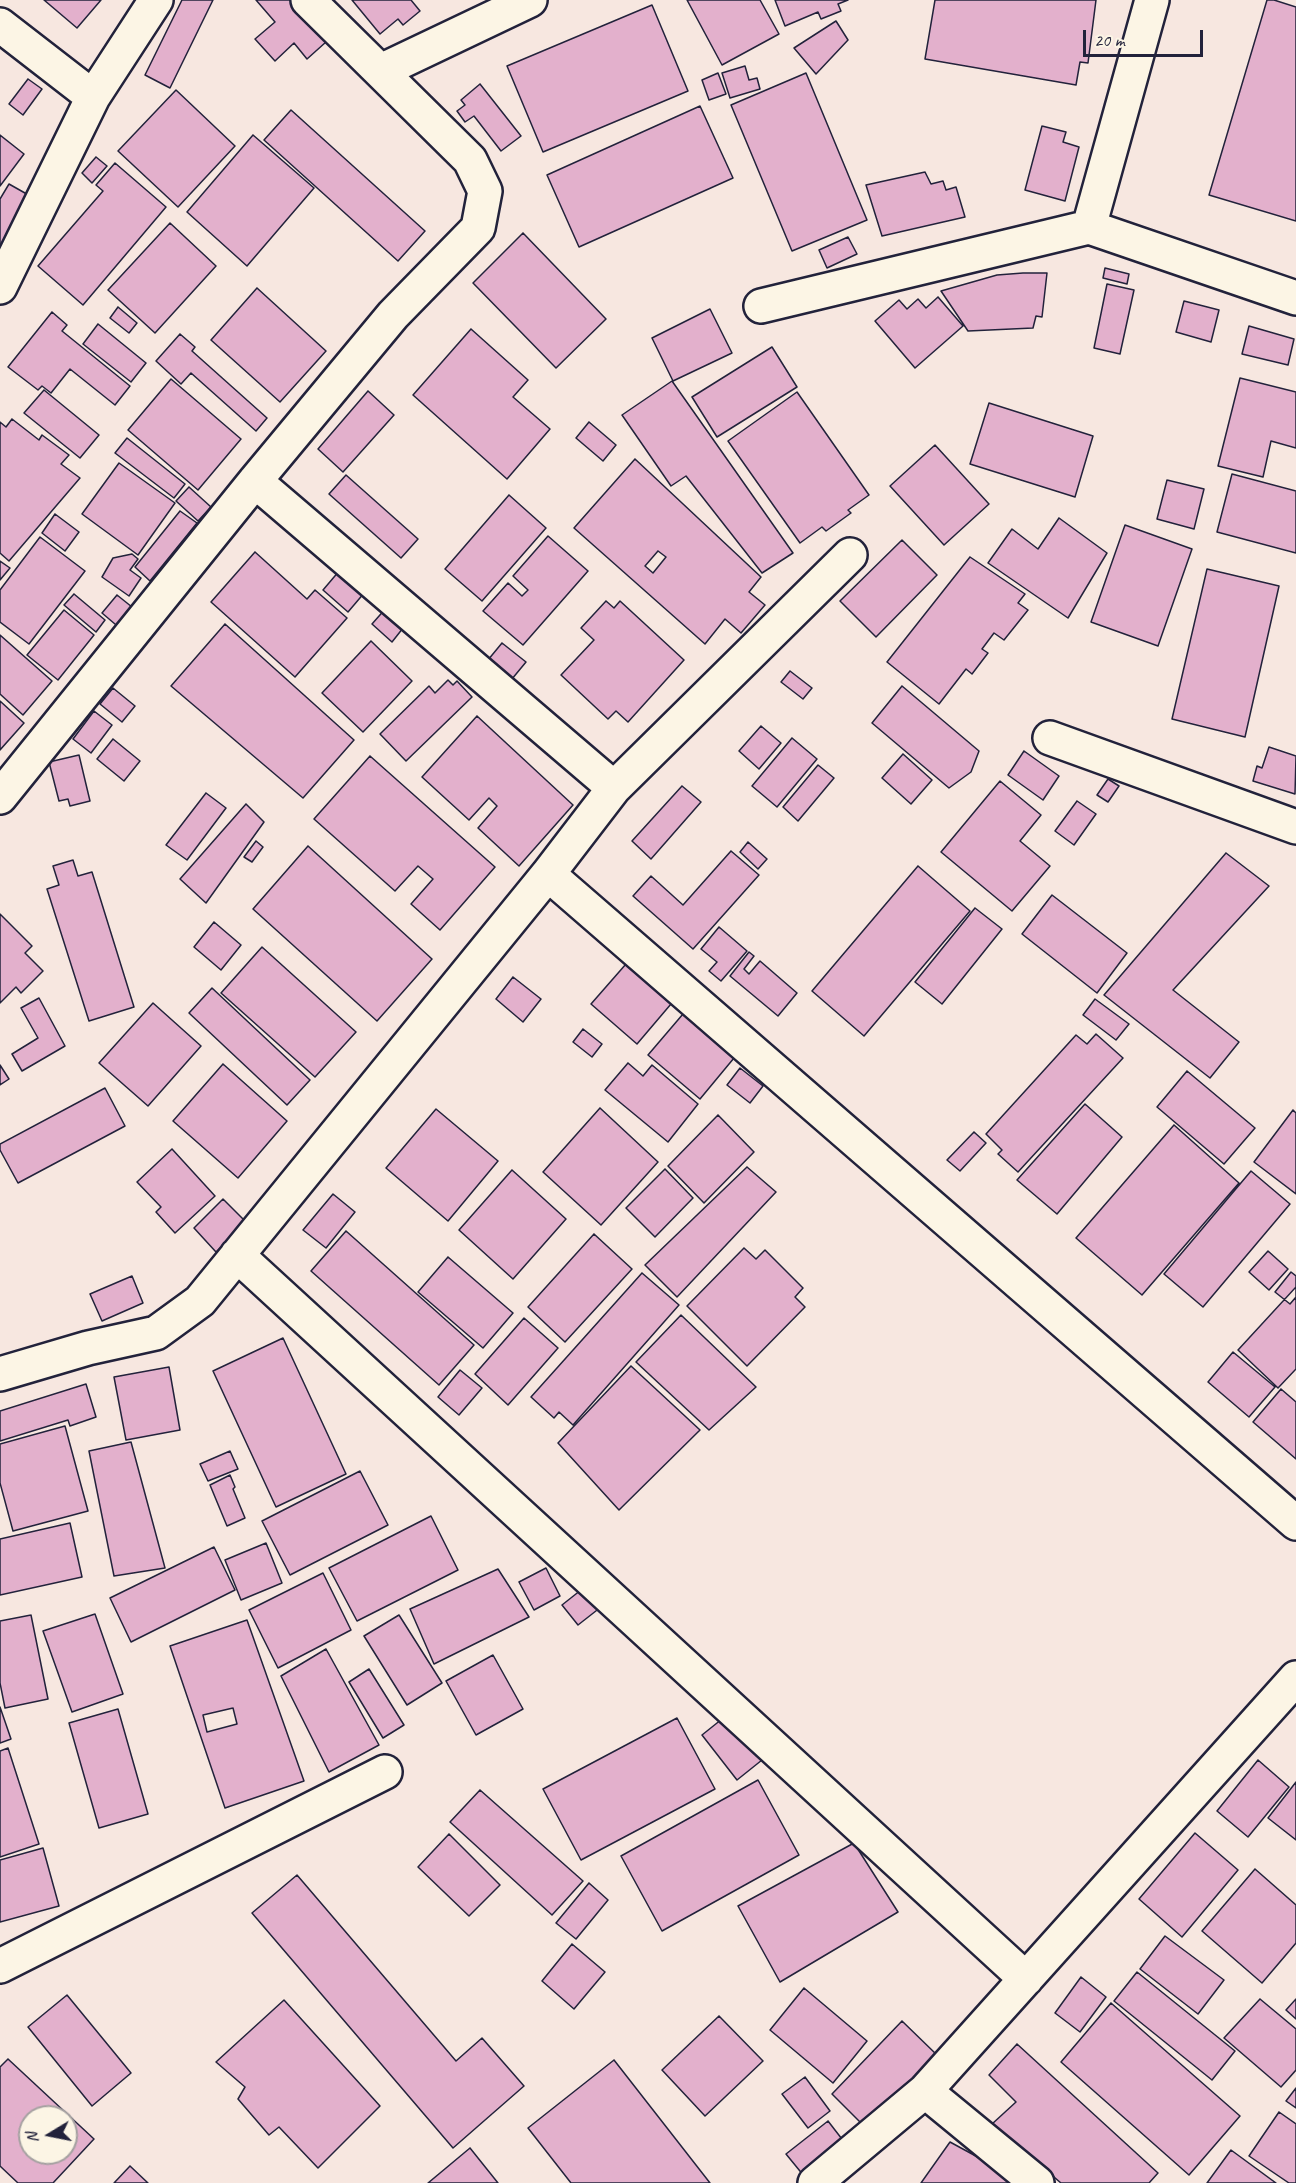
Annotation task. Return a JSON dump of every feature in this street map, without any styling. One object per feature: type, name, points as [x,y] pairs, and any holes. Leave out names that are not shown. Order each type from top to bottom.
[{"type":"street","points":[[0,287],[93,97],[156,0]]},
{"type":"street","points":[[0,797],[255,481],[393,315],[478,228],[485,191],[470,160],[308,0]]},
{"type":"street","points":[[381,71],[530,0]]},
{"type":"street","points":[[1089,227],[1152,0]]},
{"type":"street","points":[[0,25],[93,97]]},
{"type":"street","points":[[761,306],[1089,227],[1296,298]]},
{"type":"street","points":[[255,481],[614,788]]},
{"type":"street","points":[[0,1374],[88,1348],[156,1332],[200,1301],[548,874],[614,788],[850,555]]},
{"type":"street","points":[[1050,738],[1296,827]]},
{"type":"street","points":[[548,874],[1296,1523]]},
{"type":"street","points":[[237,1255],[1026,1979]]},
{"type":"street","points":[[815,2183],[925,2091],[1296,1678]]},
{"type":"street","points":[[0,1966],[385,1772]]},
{"type":"street","points":[[925,2091],[1037,2183]]},
{"type":"building","points":[[44,0],[101,0],[77,28]]},
{"type":"building","points":[[182,0],[213,0],[170,88],[145,75]]},
{"type":"building","points":[[256,0],[290,0],[326,42],[307,59],[294,43],[275,61],[255,39],[275,22]]},
{"type":"building","points":[[352,0],[411,0],[420,11],[403,25],[398,19],[380,34]]},
{"type":"building","points":[[687,0],[760,0],[779,34],[722,65]]},
{"type":"building","points":[[775,0],[848,0],[838,4],[841,11],[821,19],[818,12],[785,26]]},
{"type":"building","points":[[935,0],[1096,0],[1088,63],[1080,62],[1076,85],[925,59]]},
{"type":"building","points":[[1267,0],[1296,7],[1296,221],[1209,195]]},
{"type":"building","points":[[652,5],[688,91],[543,152],[507,66]]},
{"type":"building","points":[[836,21],[848,40],[816,74],[794,48]]},
{"type":"building","points":[[745,66],[749,80],[757,78],[760,89],[730,98],[722,73]]},
{"type":"building","points":[[718,73],[726,94],[709,100],[702,80]]},
{"type":"building","points":[[806,73],[867,220],[792,251],[731,105]]},
{"type":"building","points":[[28,79],[42,89],[23,115],[9,104]]},
{"type":"building","points":[[480,84],[521,136],[501,151],[474,116],[465,122],[457,111],[465,105],[461,100]]},
{"type":"building","points":[[176,90],[235,146],[178,207],[118,151]]},
{"type":"building","points":[[700,106],[733,178],[579,247],[547,175]]},
{"type":"building","points":[[291,110],[425,231],[398,261],[264,140]]},
{"type":"building","points":[[1042,126],[1066,132],[1063,142],[1079,147],[1065,201],[1025,190]]},
{"type":"building","points":[[0,135],[24,154],[0,186]]},
{"type":"building","points":[[253,135],[314,188],[247,266],[187,212]]},
{"type":"building","points":[[96,157],[107,166],[92,183],[82,173]]},
{"type":"building","points":[[115,163],[166,207],[83,305],[38,266],[103,191],[96,185]]},
{"type":"building","points":[[925,172],[931,184],[943,181],[946,190],[956,187],[965,217],[882,236],[866,185]]},
{"type":"building","points":[[9,184],[32,197],[0,253],[0,199]]},
{"type":"building","points":[[170,223],[216,266],[155,333],[108,290]]},
{"type":"building","points":[[523,233],[606,319],[556,368],[473,283]]},
{"type":"building","points":[[848,237],[857,254],[827,268],[819,250]]},
{"type":"building","points":[[1105,268],[1129,274],[1127,284],[1103,278]]},
{"type":"building","points":[[1047,273],[1042,317],[1036,316],[1033,328],[968,331],[941,291],[997,275]]},
{"type":"building","points":[[1107,284],[1134,290],[1120,354],[1094,348]]},
{"type":"building","points":[[257,288],[326,351],[280,402],[211,340]]},
{"type":"building","points":[[938,297],[963,326],[915,368],[875,321],[899,300],[907,309],[918,299],[926,308]]},
{"type":"building","points":[[1184,301],[1219,310],[1211,342],[1176,332]]},
{"type":"building","points":[[118,307],[137,323],[129,333],[110,318]]},
{"type":"building","points":[[710,309],[732,353],[673,381],[652,338]]},
{"type":"building","points":[[52,312],[67,325],[62,331],[130,386],[115,405],[70,369],[51,393],[42,386],[38,390],[8,367]]},
{"type":"building","points":[[98,324],[146,363],[131,382],[83,344]]},
{"type":"building","points":[[1249,326],[1294,339],[1288,365],[1242,354]]},
{"type":"building","points":[[471,329],[528,380],[513,397],[550,429],[507,479],[413,395]]},
{"type":"building","points":[[180,334],[195,347],[192,351],[267,418],[256,431],[191,373],[181,384],[156,361]]},
{"type":"building","points":[[772,347],[797,387],[717,437],[692,397]]},
{"type":"building","points":[[1240,378],[1296,392],[1296,448],[1271,441],[1263,477],[1218,466]]},
{"type":"building","points":[[171,379],[241,439],[198,490],[128,430]]},
{"type":"building","points":[[672,381],[793,553],[762,573],[686,476],[671,486],[622,415]]},
{"type":"building","points":[[44,390],[99,435],[80,458],[24,413]]},
{"type":"building","points":[[368,391],[394,415],[343,472],[318,449]]},
{"type":"building","points":[[797,392],[869,495],[848,510],[851,513],[826,531],[822,527],[800,543],[728,441]]},
{"type":"building","points":[[989,403],[1093,436],[1075,497],[970,464]]},
{"type":"building","points":[[12,419],[39,440],[42,435],[69,455],[61,464],[80,478],[9,561],[0,553],[0,422],[6,427]]},
{"type":"building","points":[[589,422],[616,445],[603,461],[576,438]]},
{"type":"building","points":[[127,438],[185,484],[174,498],[115,453]]},
{"type":"building","points":[[935,445],[989,504],[944,545],[890,486]]},
{"type":"building","points":[[635,459],[761,577],[749,592],[765,605],[741,633],[725,619],[705,644],[574,528]],"holes":[[[658,551],[666,557],[653,573],[645,566]]]},
{"type":"building","points":[[119,463],[175,503],[138,555],[82,514]]},
{"type":"building","points":[[1232,474],[1296,491],[1296,553],[1217,532]]},
{"type":"building","points":[[346,475],[418,539],[401,558],[329,494]]},
{"type":"building","points":[[1167,480],[1204,489],[1194,529],[1157,519]]},
{"type":"building","points":[[189,487],[211,507],[198,521],[176,501]]},
{"type":"building","points":[[509,495],[546,528],[482,601],[445,569]]},
{"type":"building","points":[[180,511],[197,523],[150,581],[135,567]]},
{"type":"building","points":[[55,514],[79,532],[65,551],[42,533]]},
{"type":"building","points":[[1059,518],[1107,553],[1068,618],[988,563],[1012,529],[1038,549]]},
{"type":"building","points":[[1125,525],[1192,549],[1158,646],[1091,622]]},
{"type":"building","points":[[548,536],[588,571],[523,645],[483,611],[508,583],[522,596],[528,590],[513,576]]},
{"type":"building","points":[[40,537],[85,571],[29,644],[0,622],[0,590]]},
{"type":"building","points":[[902,540],[937,575],[876,637],[840,601]]},
{"type":"building","points":[[255,552],[307,599],[315,590],[347,618],[295,677],[211,602]]},
{"type":"building","points":[[132,554],[138,559],[130,570],[141,578],[129,596],[102,577],[113,558]]},
{"type":"building","points":[[970,557],[1025,594],[1018,603],[1028,610],[1004,640],[994,633],[982,649],[988,653],[972,674],[966,669],[939,704],[887,662]]},
{"type":"building","points":[[0,561],[10,568],[0,580]]},
{"type":"building","points":[[1207,569],[1279,586],[1245,737],[1172,719]]},
{"type":"building","points":[[340,570],[365,592],[348,612],[323,590]]},
{"type":"building","points":[[74,594],[105,620],[96,632],[64,605]]},
{"type":"building","points":[[117,595],[137,611],[122,630],[102,613]]},
{"type":"building","points":[[606,601],[614,608],[620,601],[684,660],[628,722],[616,711],[608,719],[561,675],[594,640],[581,628]]},
{"type":"building","points":[[387,607],[407,623],[392,642],[372,624]]},
{"type":"building","points":[[64,610],[94,635],[58,680],[27,655]]},
{"type":"building","points":[[225,624],[354,740],[303,798],[171,686]]},
{"type":"building","points":[[0,635],[52,681],[23,715],[0,694]]},
{"type":"building","points":[[371,641],[412,681],[363,732],[322,693]]},
{"type":"building","points":[[502,643],[526,662],[507,685],[483,666]]},
{"type":"building","points":[[790,671],[812,688],[803,699],[781,682]]},
{"type":"building","points":[[448,680],[453,685],[457,681],[472,697],[406,761],[380,734],[429,686],[435,693]]},
{"type":"building","points":[[902,686],[979,751],[971,772],[949,788],[872,723]]},
{"type":"building","points":[[113,688],[135,706],[122,722],[100,704]]},
{"type":"building","points":[[0,701],[24,723],[0,750]]},
{"type":"building","points":[[94,711],[112,725],[91,753],[73,739]]},
{"type":"building","points":[[477,716],[573,805],[519,866],[478,828],[497,806],[489,798],[469,820],[422,777]]},
{"type":"building","points":[[761,726],[781,743],[759,769],[739,751]]},
{"type":"building","points":[[792,738],[817,759],[777,807],[752,786]]},
{"type":"building","points":[[113,739],[140,761],[124,781],[97,759]]},
{"type":"building","points":[[1269,747],[1296,756],[1295,794],[1253,781],[1257,766],[1262,768]]},
{"type":"building","points":[[1024,751],[1059,776],[1043,800],[1008,775]]},
{"type":"building","points":[[903,754],[932,780],[911,804],[882,778]]},
{"type":"building","points":[[79,755],[90,801],[70,806],[68,799],[59,801],[49,762]]},
{"type":"building","points":[[370,756],[495,867],[440,930],[411,904],[433,879],[418,866],[395,891],[314,819]]},
{"type":"building","points":[[818,765],[834,778],[798,821],[783,807]]},
{"type":"building","points":[[1108,779],[1119,786],[1108,802],[1097,795]]},
{"type":"building","points":[[1000,781],[1041,815],[1020,841],[1050,866],[1012,911],[941,852]]},
{"type":"building","points":[[682,786],[701,802],[651,859],[632,841]]},
{"type":"building","points":[[206,793],[226,808],[187,860],[166,845]]},
{"type":"building","points":[[1077,801],[1096,814],[1074,845],[1055,831]]},
{"type":"building","points":[[246,804],[264,822],[206,903],[180,879]]},
{"type":"building","points":[[256,841],[263,847],[252,862],[244,857]]},
{"type":"building","points":[[748,842],[767,859],[758,869],[740,852]]},
{"type":"building","points":[[308,846],[432,959],[377,1021],[253,909]]},
{"type":"building","points":[[731,851],[759,875],[693,949],[633,896],[651,876],[683,905]]},
{"type":"building","points":[[1226,853],[1269,886],[1173,990],[1239,1042],[1210,1078],[1104,995]]},
{"type":"building","points":[[73,860],[78,876],[92,872],[134,1007],[89,1021],[47,889],[59,885],[53,866]]},
{"type":"building","points":[[918,866],[970,911],[864,1036],[812,991]]},
{"type":"building","points":[[1052,895],[1127,953],[1097,993],[1022,934]]},
{"type":"building","points":[[975,908],[1002,929],[942,1004],[915,982]]},
{"type":"building","points":[[0,914],[32,946],[25,953],[43,971],[21,993],[16,987],[0,1003]]},
{"type":"building","points":[[214,922],[241,945],[221,970],[194,947]]},
{"type":"building","points":[[719,927],[747,951],[721,981],[709,971],[717,962],[701,949]]},
{"type":"building","points":[[262,947],[356,1032],[315,1077],[221,993]]},
{"type":"building","points":[[749,952],[754,956],[744,969],[749,974],[760,961],[797,993],[778,1016],[730,976]]},
{"type":"building","points":[[626,964],[671,1004],[637,1044],[591,1004]]},
{"type":"building","points":[[513,977],[541,999],[523,1022],[496,999]]},
{"type":"building","points":[[212,988],[310,1080],[287,1105],[189,1013]]},
{"type":"building","points":[[39,998],[65,1046],[22,1071],[12,1054],[38,1038],[21,1008]]},
{"type":"building","points":[[1095,999],[1129,1024],[1116,1040],[1083,1015]]},
{"type":"building","points":[[153,1003],[201,1046],[148,1106],[99,1063]]},
{"type":"building","points":[[683,1014],[734,1058],[700,1099],[648,1055]]},
{"type":"building","points":[[583,1029],[602,1044],[592,1057],[573,1042]]},
{"type":"building","points":[[1096,1034],[1123,1058],[1018,1172],[998,1154],[1002,1150],[986,1134],[1076,1035],[1087,1044]]},
{"type":"building","points":[[628,1063],[643,1076],[652,1065],[698,1104],[668,1142],[605,1090]]},
{"type":"building","points":[[223,1064],[287,1121],[238,1178],[173,1121]]},
{"type":"building","points":[[0,1065],[9,1079],[0,1085]]},
{"type":"building","points":[[740,1068],[763,1086],[750,1103],[727,1085]]},
{"type":"building","points":[[1187,1071],[1255,1128],[1224,1164],[1157,1107]]},
{"type":"building","points":[[105,1088],[125,1126],[18,1183],[0,1150],[0,1144]]},
{"type":"building","points":[[1085,1104],[1122,1137],[1057,1214],[1017,1180]]},
{"type":"building","points":[[600,1108],[658,1162],[601,1225],[543,1172]]},
{"type":"building","points":[[436,1109],[498,1161],[448,1221],[386,1168]]},
{"type":"building","points":[[1293,1110],[1296,1113],[1296,1194],[1254,1162]]},
{"type":"building","points":[[718,1115],[754,1152],[704,1203],[668,1166]]},
{"type":"building","points":[[1174,1125],[1239,1183],[1142,1295],[1076,1238]]},
{"type":"building","points":[[974,1132],[986,1143],[960,1171],[947,1160]]},
{"type":"building","points":[[172,1149],[215,1196],[175,1233],[156,1212],[161,1207],[137,1182]]},
{"type":"building","points":[[747,1167],[776,1192],[677,1297],[645,1265]]},
{"type":"building","points":[[665,1169],[693,1198],[655,1237],[626,1208]]},
{"type":"building","points":[[512,1170],[566,1219],[513,1279],[459,1230]]},
{"type":"building","points":[[1251,1171],[1290,1204],[1203,1307],[1164,1274]]},
{"type":"building","points":[[333,1194],[355,1212],[326,1248],[303,1230]]},
{"type":"building","points":[[223,1199],[247,1223],[216,1252],[194,1228]]},
{"type":"building","points":[[346,1231],[474,1345],[439,1385],[311,1271]]},
{"type":"building","points":[[594,1234],[632,1269],[565,1342],[528,1307]]},
{"type":"building","points":[[744,1248],[756,1259],[765,1250],[803,1288],[795,1297],[805,1307],[747,1366],[687,1306]]},
{"type":"building","points":[[1268,1251],[1288,1269],[1269,1290],[1249,1272]]},
{"type":"building","points":[[448,1257],[513,1313],[483,1348],[418,1292]]},
{"type":"building","points":[[1291,1272],[1296,1276],[1296,1297],[1290,1304],[1275,1292]]},
{"type":"building","points":[[642,1273],[679,1305],[573,1425],[559,1412],[554,1418],[531,1397]]},
{"type":"building","points":[[132,1276],[143,1303],[102,1321],[90,1294]]},
{"type":"building","points":[[1296,1287],[1296,1369],[1278,1388],[1238,1350]]},
{"type":"building","points":[[681,1315],[756,1387],[709,1430],[636,1362]]},
{"type":"building","points":[[524,1318],[558,1348],[508,1405],[475,1374]]},
{"type":"building","points":[[283,1338],[346,1474],[276,1507],[213,1371]]},
{"type":"building","points":[[1233,1352],[1275,1387],[1249,1417],[1208,1382]]},
{"type":"building","points":[[631,1366],[700,1430],[619,1510],[558,1443]]},
{"type":"building","points":[[169,1367],[180,1430],[126,1440],[114,1377]]},
{"type":"building","points":[[460,1370],[482,1388],[459,1415],[438,1397]]},
{"type":"building","points":[[86,1384],[96,1417],[70,1426],[68,1420],[0,1441],[0,1411]]},
{"type":"building","points":[[1281,1389],[1296,1402],[1296,1459],[1253,1422]]},
{"type":"building","points":[[65,1426],[88,1511],[13,1531],[0,1483],[0,1444]]},
{"type":"building","points":[[131,1442],[165,1568],[114,1576],[89,1451]]},
{"type":"building","points":[[230,1451],[238,1469],[208,1481],[200,1464]]},
{"type":"building","points":[[360,1471],[388,1525],[290,1575],[262,1521]]},
{"type":"building","points":[[230,1475],[245,1518],[227,1526],[210,1485]]},
{"type":"building","points":[[431,1516],[458,1570],[357,1621],[329,1568]]},
{"type":"building","points":[[70,1523],[82,1577],[0,1595],[0,1539]]},
{"type":"building","points":[[266,1543],[282,1583],[241,1600],[225,1560]]},
{"type":"building","points":[[214,1547],[235,1590],[131,1642],[110,1598]]},
{"type":"building","points":[[546,1568],[560,1596],[534,1610],[519,1582]]},
{"type":"building","points":[[498,1569],[529,1617],[434,1664],[410,1609]]},
{"type":"building","points":[[323,1573],[351,1630],[278,1668],[249,1610]]},
{"type":"building","points":[[586,1586],[601,1607],[578,1625],[562,1605]]},
{"type":"building","points":[[95,1614],[123,1694],[72,1712],[43,1631]]},
{"type":"building","points":[[31,1615],[48,1699],[5,1708],[0,1683],[0,1621]]},
{"type":"building","points":[[399,1615],[442,1683],[407,1705],[364,1636]]},
{"type":"building","points":[[247,1620],[304,1781],[225,1808],[170,1646]],"holes":[[[233,1708],[237,1724],[207,1732],[203,1715]]]},
{"type":"building","points":[[326,1649],[379,1745],[329,1772],[281,1676]]},
{"type":"building","points":[[493,1655],[523,1709],[476,1735],[446,1681]]},
{"type":"building","points":[[369,1669],[404,1725],[383,1738],[349,1682]]},
{"type":"building","points":[[0,1707],[11,1739],[0,1743]]},
{"type":"building","points":[[118,1709],[148,1814],[99,1828],[69,1723]]},
{"type":"building","points":[[727,1715],[762,1760],[737,1780],[702,1735]]},
{"type":"building","points":[[677,1718],[715,1789],[581,1860],[543,1789]]},
{"type":"building","points":[[8,1748],[39,1844],[0,1857],[0,1751]]},
{"type":"building","points":[[1258,1760],[1289,1787],[1248,1837],[1217,1811]]},
{"type":"building","points":[[758,1780],[799,1855],[662,1931],[621,1856]]},
{"type":"building","points":[[1296,1782],[1296,1840],[1268,1818]]},
{"type":"building","points":[[480,1790],[583,1881],[552,1915],[450,1822]]},
{"type":"building","points":[[1195,1833],[1238,1870],[1182,1937],[1139,1899]]},
{"type":"building","points":[[449,1834],[500,1885],[469,1916],[418,1867]]},
{"type":"building","points":[[854,1843],[898,1912],[780,1982],[738,1906]]},
{"type":"building","points":[[43,1848],[59,1906],[0,1922],[0,1860]]},
{"type":"building","points":[[1255,1869],[1296,1905],[1296,1943],[1262,1983],[1202,1931]]},
{"type":"building","points":[[297,1875],[456,2061],[482,2038],[524,2086],[453,2148],[252,1913]]},
{"type":"building","points":[[589,1883],[608,1900],[576,1939],[556,1923]]},
{"type":"building","points":[[1165,1936],[1224,1980],[1198,2014],[1140,1969]]},
{"type":"building","points":[[572,1944],[605,1972],[574,2009],[542,1981]]},
{"type":"building","points":[[1137,1972],[1235,2051],[1212,2080],[1114,2001]]},
{"type":"building","points":[[1081,1977],[1106,1997],[1080,2032],[1055,2013]]},
{"type":"building","points":[[804,1988],[867,2041],[833,2083],[770,2030]]},
{"type":"building","points":[[67,1995],[131,2073],[92,2106],[28,2027]]},
{"type":"building","points":[[1260,1999],[1296,2029],[1296,2070],[1281,2087],[1224,2038]]},
{"type":"building","points":[[1296,1999],[1296,2019],[1286,2010]]},
{"type":"building","points":[[284,2000],[380,2106],[318,2168],[279,2127],[269,2135],[238,2099],[245,2087],[216,2062]]},
{"type":"building","points":[[1111,2003],[1240,2116],[1189,2175],[1061,2062]]},
{"type":"building","points":[[719,2016],[763,2061],[705,2116],[662,2070]]},
{"type":"building","points":[[902,2021],[937,2055],[867,2129],[832,2094]]},
{"type":"building","points":[[1017,2044],[1158,2173],[1149,2183],[1061,2183],[992,2124],[1016,2102],[989,2075]]},
{"type":"building","points":[[8,2059],[57,2105],[18,2105],[18,2165],[70,2165],[53,2183],[18,2183],[0,2166],[0,2067]]},
{"type":"building","points":[[614,2060],[710,2183],[571,2183],[528,2128]]},
{"type":"building","points":[[805,2077],[830,2111],[808,2128],[782,2094]]},
{"type":"building","points":[[1296,2088],[1296,2108],[1286,2101]]},
{"type":"building","points":[[1279,2112],[1296,2124],[1296,2183],[1289,2183],[1249,2156]]},
{"type":"building","points":[[828,2121],[845,2143],[804,2176],[786,2154]]},
{"type":"building","points":[[78,2124],[94,2139],[78,2156]]},
{"type":"building","points":[[950,2142],[996,2167],[1014,2183],[921,2183]]},
{"type":"building","points":[[470,2148],[498,2183],[428,2183]]},
{"type":"building","points":[[1231,2150],[1276,2183],[1207,2183]]},
{"type":"building","points":[[130,2166],[148,2183],[114,2183]]}]
